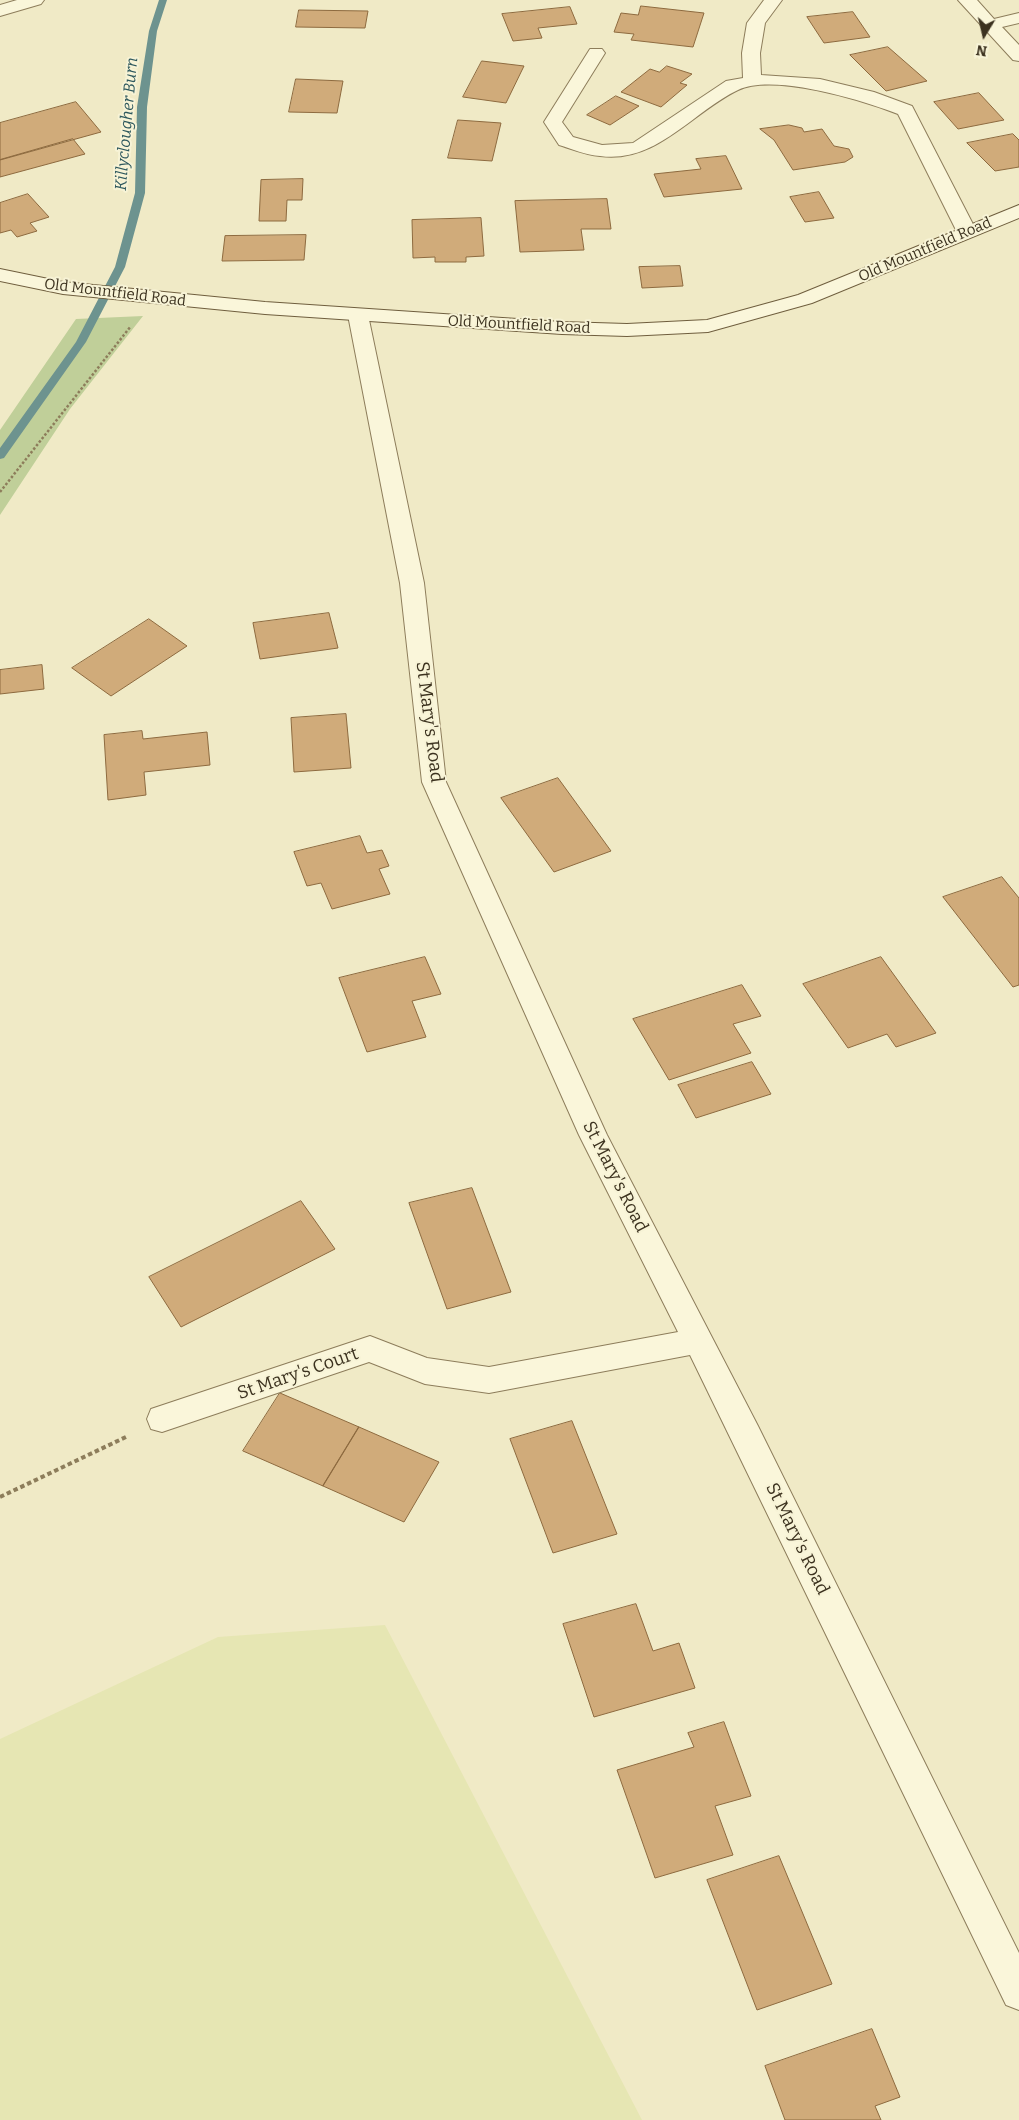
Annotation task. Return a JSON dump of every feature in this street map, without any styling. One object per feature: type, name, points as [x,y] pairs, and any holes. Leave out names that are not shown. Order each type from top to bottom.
[{"type":"street","points":[[0,12],[35,0]]},
{"type":"street","points":[[752,82],[751,53],[756,23],[773,0]]},
{"type":"street","points":[[967,0],[1019,56]]},
{"type":"street","points":[[990,25],[1019,18]]},
{"type":"street","points":[[596,53],[553,122],[566,140],[601,151],[638,148],[733,85],[767,79],[820,85],[867,96],[905,110],[967,232]]},
{"type":"street","name":"Old Mountfield Road","points":[[0,275],[84,291],[358,315],[562,328],[627,330],[708,326],[805,299],[1019,210]]},
{"type":"street","name":"St Mary's Road","points":[[358,315],[360,333],[412,583],[434,782],[593,1135],[698,1341],[1019,1992]]},
{"type":"street","name":"St Mary's Court","points":[[162,1419],[370,1349],[425,1371],[489,1380],[698,1341]]},
{"type":"path","points":[[0,492],[136,320]]},
{"type":"path","points":[[0,1497],[162,1419]]},
{"type":"green space","points":[[143,316],[70,409],[0,515],[0,430],[76,319]]},
{"type":"green space","points":[[385,1625],[642,2120],[0,2120],[0,1739],[218,1637]]},
{"type":"building","points":[[641,6],[704,13],[693,47],[631,40],[634,34],[614,32],[621,13],[638,15]]},
{"type":"building","points":[[570,7],[577,24],[538,28],[542,38],[513,41],[502,14]]},
{"type":"building","points":[[299,10],[368,11],[365,28],[296,27]]},
{"type":"building","points":[[853,12],[870,37],[824,43],[807,17]]},
{"type":"building","points":[[888,47],[927,81],[886,91],[850,55]]},
{"type":"building","points":[[482,61],[524,66],[506,103],[463,97]]},
{"type":"building","points":[[667,66],[692,74],[680,83],[687,85],[661,107],[621,92],[650,69],[659,72]]},
{"type":"building","points":[[296,79],[343,81],[337,113],[289,112]]},
{"type":"building","points":[[979,93],[1004,120],[958,129],[934,102]]},
{"type":"building","points":[[616,96],[639,106],[610,125],[587,115]]},
{"type":"building","points":[[76,102],[101,132],[0,160],[0,123]]},
{"type":"building","points":[[458,120],[501,123],[492,161],[448,158]]},
{"type":"building","points":[[789,125],[802,128],[804,132],[822,129],[834,146],[849,149],[853,157],[845,162],[793,170],[774,140],[760,129]]},
{"type":"building","points":[[1013,134],[1019,140],[1019,167],[995,171],[967,143]]},
{"type":"building","points":[[73,139],[85,154],[0,177],[0,160]]},
{"type":"building","points":[[726,156],[742,189],[664,197],[654,174],[701,169],[696,159]]},
{"type":"building","points":[[303,179],[302,200],[287,200],[286,221],[259,221],[261,180]]},
{"type":"building","points":[[819,192],[834,218],[805,222],[790,197]]},
{"type":"building","points":[[28,194],[49,217],[30,223],[37,231],[17,237],[11,230],[0,233],[0,203]]},
{"type":"building","points":[[607,199],[611,229],[581,229],[584,250],[520,252],[515,201]]},
{"type":"building","points":[[481,218],[484,256],[466,257],[466,262],[435,262],[435,257],[413,258],[412,220]]},
{"type":"building","points":[[306,235],[304,260],[222,261],[225,236]]},
{"type":"building","points":[[680,266],[683,286],[642,288],[639,267]]},
{"type":"building","points":[[329,613],[338,648],[260,659],[253,623]]},
{"type":"building","points":[[149,619],[187,646],[111,696],[72,668]]},
{"type":"building","points":[[42,665],[44,689],[0,694],[0,670]]},
{"type":"building","points":[[346,714],[351,768],[294,772],[291,718]]},
{"type":"building","points":[[142,731],[143,739],[207,732],[210,765],[144,772],[146,795],[108,800],[104,735]]},
{"type":"building","points":[[558,778],[611,851],[554,872],[501,798]]},
{"type":"building","points":[[360,836],[367,853],[382,850],[389,866],[379,869],[390,894],[332,909],[321,883],[307,886],[294,852]]},
{"type":"building","points":[[1002,877],[1019,898],[1019,985],[1013,987],[943,897]]},
{"type":"building","points":[[425,957],[441,994],[412,1001],[426,1037],[367,1052],[339,978]]},
{"type":"building","points":[[881,957],[936,1033],[896,1047],[887,1034],[848,1048],[803,984]]},
{"type":"building","points":[[742,985],[761,1016],[733,1024],[751,1053],[669,1080],[633,1019]]},
{"type":"building","points":[[752,1062],[771,1094],[696,1118],[678,1085]]},
{"type":"building","points":[[472,1188],[511,1292],[447,1309],[409,1203]]},
{"type":"building","points":[[301,1201],[335,1249],[181,1327],[149,1277]]},
{"type":"building","points":[[280,1393],[359,1427],[323,1486],[243,1451]]},
{"type":"building","points":[[572,1421],[617,1534],[553,1553],[510,1439]]},
{"type":"building","points":[[359,1427],[439,1462],[404,1522],[323,1486]]},
{"type":"building","points":[[636,1604],[653,1651],[679,1643],[695,1688],[594,1717],[563,1624]]},
{"type":"building","points":[[724,1722],[751,1796],[715,1806],[733,1855],[655,1878],[617,1770],[694,1747],[688,1733]]},
{"type":"building","points":[[779,1856],[832,1984],[757,2010],[707,1880]]},
{"type":"building","points":[[872,2029],[900,2097],[875,2106],[881,2120],[785,2120],[765,2066]]},
{"type":"waterway","name":"Killyclougher Burn","points":[[0,456],[81,342],[120,267],[140,193],[142,107],[153,31],[163,0]]}]
